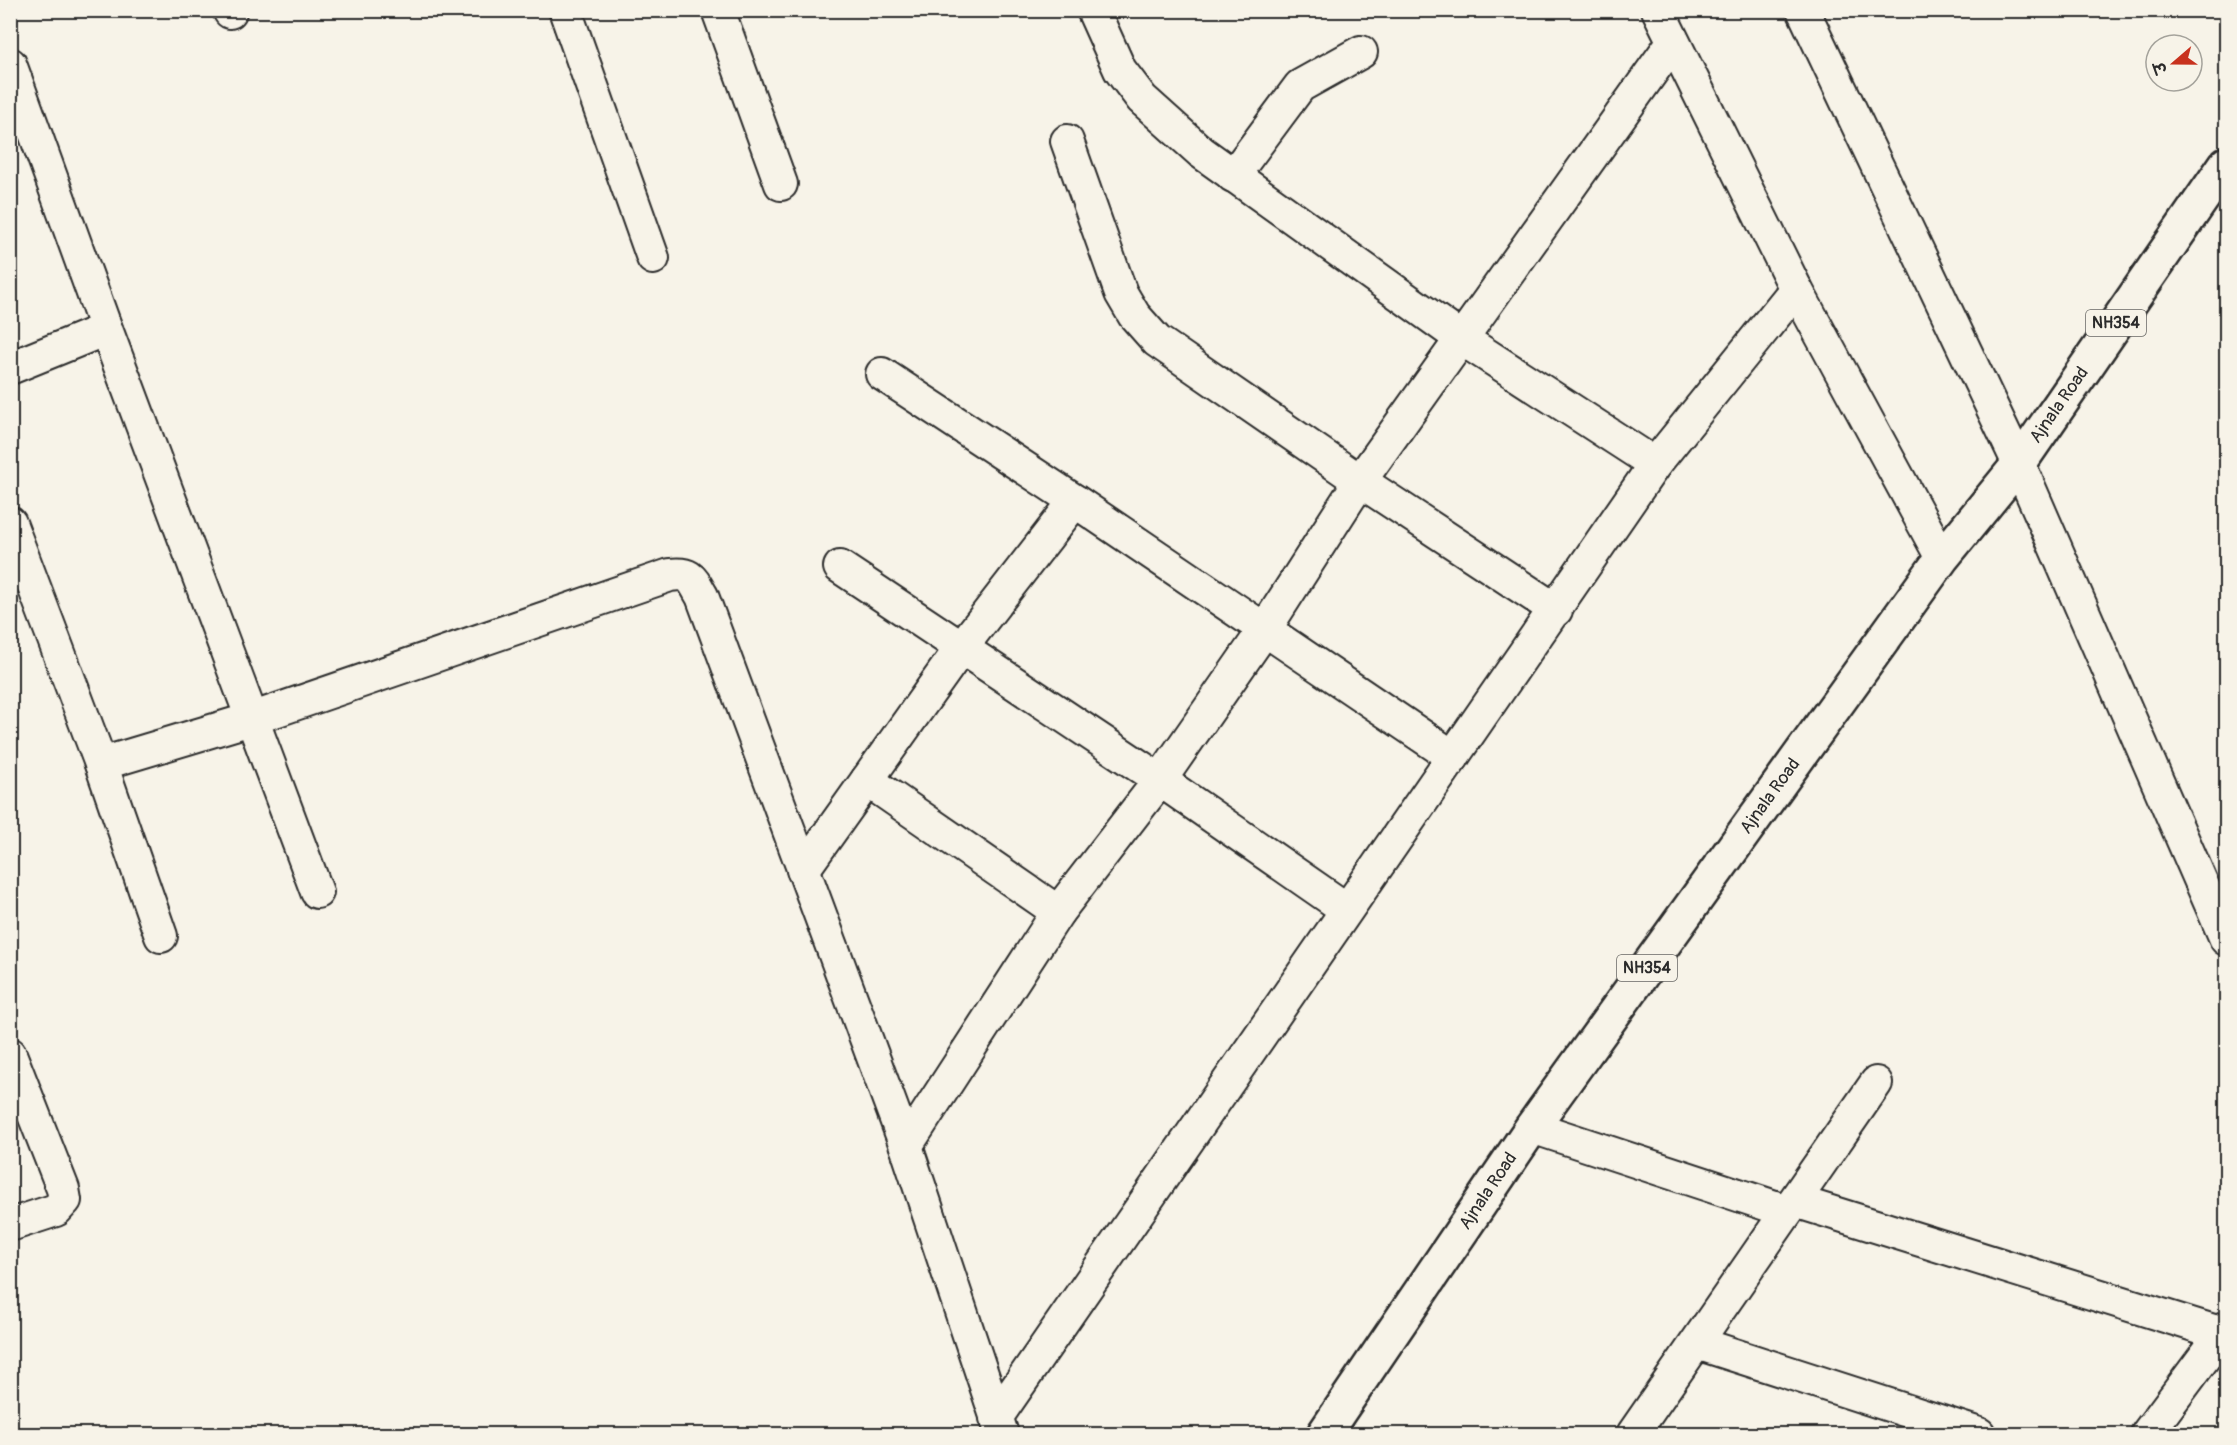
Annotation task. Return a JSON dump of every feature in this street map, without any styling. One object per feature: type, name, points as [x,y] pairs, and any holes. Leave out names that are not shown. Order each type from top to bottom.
[{"type":"highway","name":"Ajnala Road","points":[[1324,1434],[1532,1127],[1942,558],[2011,473],[2226,164]]},
{"type":"street","points":[[565,10],[653,258]]},
{"type":"street","points":[[718,10],[781,184]]},
{"type":"street","points":[[1094,10],[1101,32],[1120,69],[1142,99],[1201,152],[1462,339],[1655,464]]},
{"type":"street","points":[[1658,10],[1796,289],[1942,558]]},
{"type":"street","points":[[1803,10],[2011,473],[2226,939]]},
{"type":"street","points":[[906,1146],[1058,912],[1160,780],[1265,628],[1360,481],[1673,42]]},
{"type":"street","points":[[1233,176],[1299,86],[1361,52]]},
{"type":"street","points":[[10,64],[106,329],[317,892]]},
{"type":"street","points":[[1067,141],[1121,293],[1134,315],[1157,340],[1360,481],[1556,610]]},
{"type":"street","points":[[999,1426],[1346,909],[1556,610],[1655,464],[1796,289]]},
{"type":"street","points":[[10,368],[106,329]]},
{"type":"street","points":[[882,374],[1265,628],[1453,757]]},
{"type":"street","points":[[803,870],[961,648],[1075,501]]},
{"type":"street","points":[[10,523],[161,936]]},
{"type":"street","points":[[840,567],[1160,780],[1346,909]]},
{"type":"street","points":[[100,764],[251,719],[670,575],[683,573],[692,579],[702,596],[906,1146],[999,1426]]},
{"type":"street","points":[[867,780],[1058,912]]},
{"type":"street","points":[[10,1054],[63,1189],[65,1200],[56,1210],[10,1225]]},
{"type":"street","points":[[1634,1434],[1876,1083]]},
{"type":"street","points":[[1532,1127],[1791,1206],[2225,1331],[2146,1434]]},
{"type":"street","points":[[1697,1343],[1979,1434]]}]
